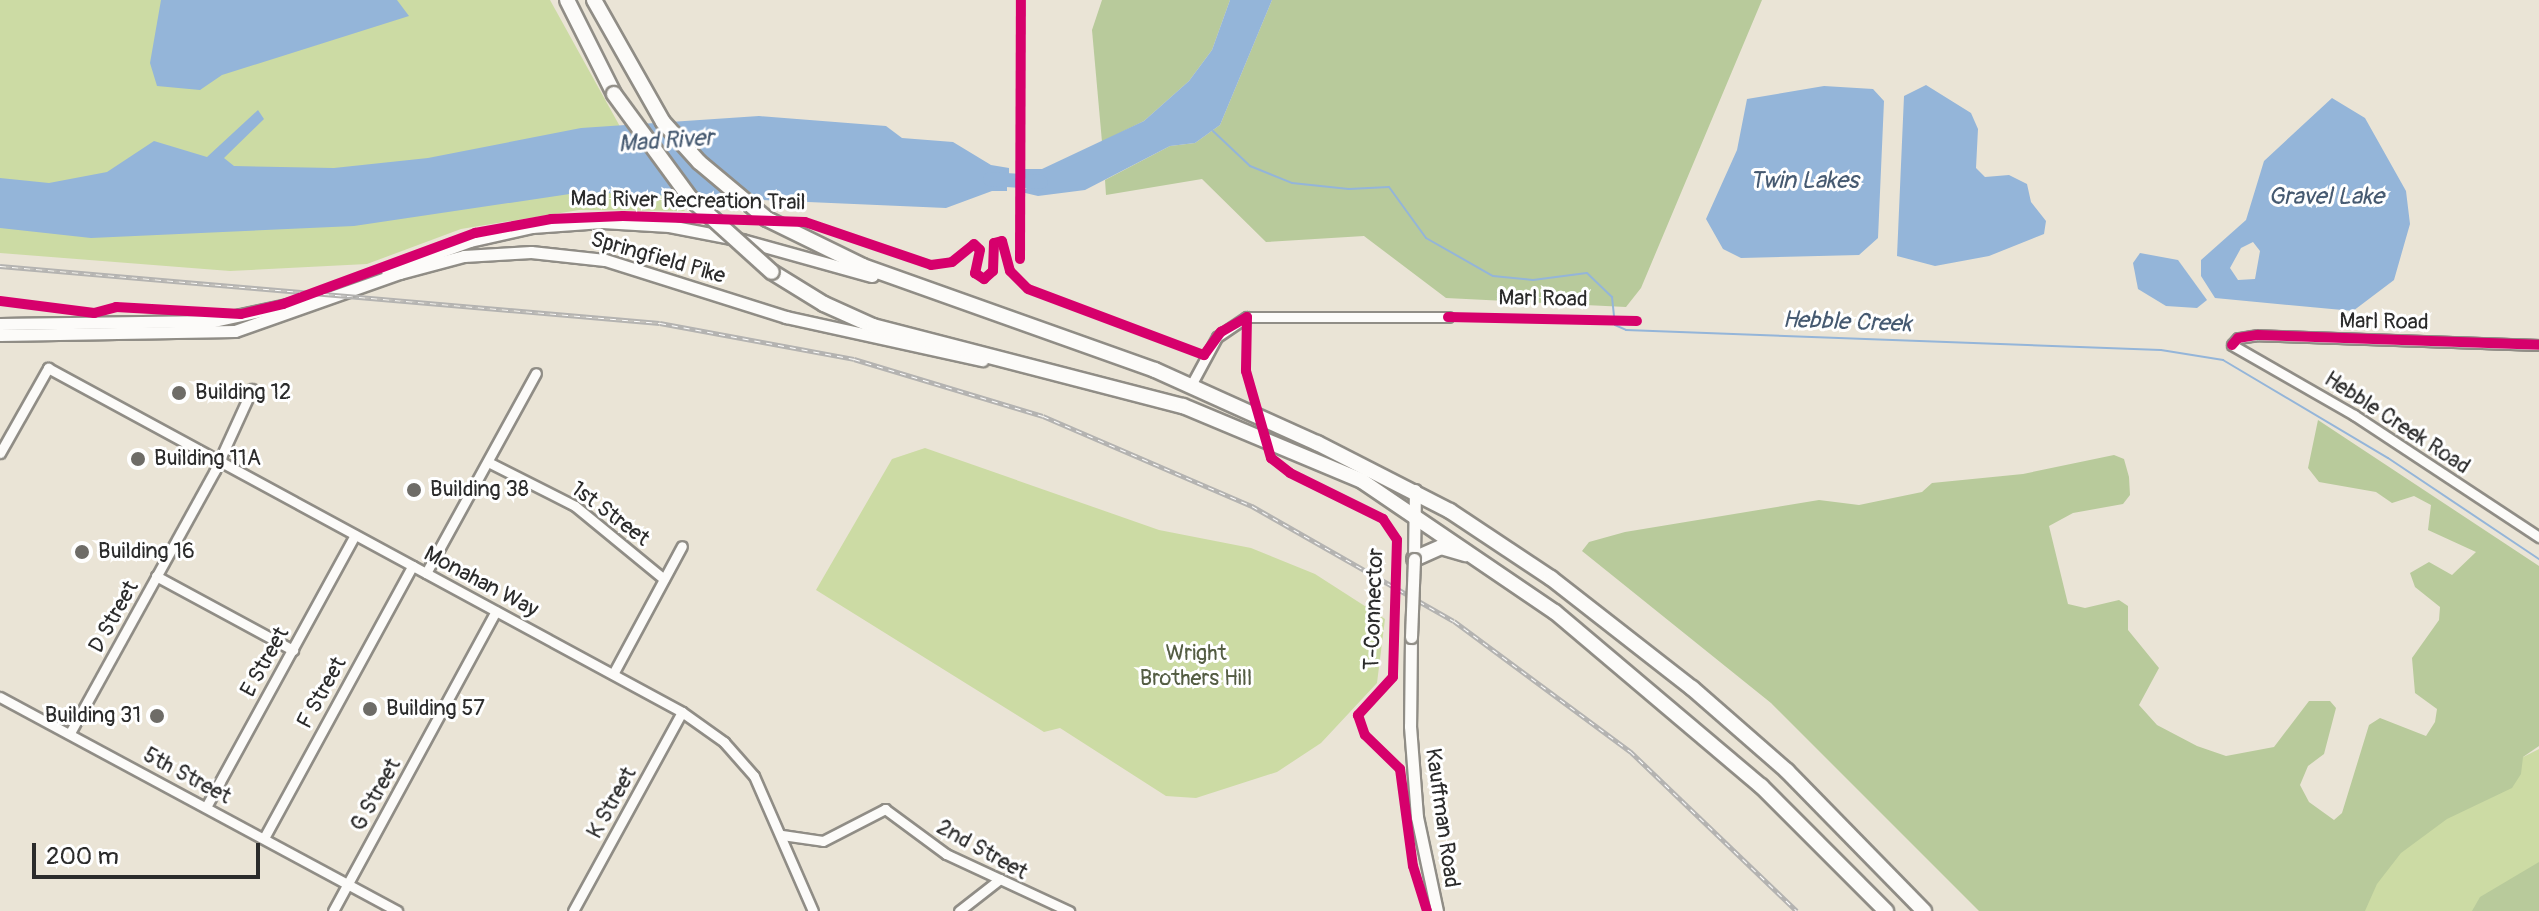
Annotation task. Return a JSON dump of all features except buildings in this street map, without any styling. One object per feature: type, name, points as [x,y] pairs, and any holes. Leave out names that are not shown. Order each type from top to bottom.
[{"type":"highway","points":[[567,0],[614,94],[690,198],[772,272],[824,304],[873,326],[1069,375],[1235,425],[1330,464],[1417,515],[1580,633],[1761,786],[1886,911]]},
{"type":"highway","points":[[594,0],[649,102],[718,180],[802,239],[863,266],[1053,331],[1190,387],[1415,490],[1512,550],[1672,672],[1787,771],[1924,911]]},
{"type":"highway","points":[[1414,559],[1436,549],[1455,549],[1580,633]]},
{"type":"main road","name":"Springfield Pike","points":[[0,324],[135,325],[258,315],[470,241],[532,227],[602,222],[669,226],[742,240],[1053,331]]},
{"type":"main road","name":"Springfield Pike","points":[[0,335],[218,334],[258,326],[400,273],[464,256],[552,252],[627,266],[885,342],[1069,375]]},
{"type":"main road","name":"Kauffman Road","points":[[1415,490],[1417,515],[1410,726],[1417,817],[1437,911]]},
{"type":"street","points":[[1190,387],[1204,355],[1226,327],[1262,314],[1448,317]]},
{"type":"street","name":"Marl Road","points":[[2232,345],[2238,338],[2258,335],[2539,345]]},
{"type":"street","name":"Hebble Creek Road","points":[[2232,345],[2354,415],[2539,537]]},
{"type":"street","name":"Monahan Way","points":[[0,453],[48,368],[682,712],[740,758],[767,797],[813,911]]},
{"type":"street","points":[[426,573],[536,373]]},
{"type":"street","name":"D Street","points":[[70,733],[218,462],[252,389]]},
{"type":"street","name":"1st Street","points":[[488,462],[575,506],[664,579]]},
{"type":"street","name":"E Street","points":[[206,807],[355,535]]},
{"type":"street","points":[[613,674],[682,546]]},
{"type":"street","name":"F Street","points":[[264,838],[412,566]]},
{"type":"street","points":[[156,576],[293,650]]},
{"type":"street","name":"G Street","points":[[333,911],[496,611]]},
{"type":"street","name":"5th Street","points":[[0,697],[397,911]]},
{"type":"street","name":"K Street","points":[[573,911],[682,712]]},
{"type":"street","name":"2nd Street","points":[[782,835],[823,841],[885,809],[935,848],[1069,911]]},
{"type":"street","points":[[959,911],[1000,879]]},
{"type":"green space","points":[[0,0],[550,0],[623,132],[685,211],[579,210],[461,229],[367,264],[230,271],[0,253]]},
{"type":"green space","points":[[1102,0],[1230,0],[1212,50],[1189,81],[1144,121],[1102,142],[1092,30]]},
{"type":"green space","points":[[1272,0],[1762,0],[1641,288],[1626,307],[1446,298],[1364,236],[1266,242],[1202,179],[1106,195],[1105,180],[1170,146],[1195,143],[1220,125]]},
{"type":"green space","points":[[2318,420],[2539,566],[2539,746],[2523,757],[2521,774],[2512,788],[2447,819],[2401,853],[2377,884],[2365,911],[1979,911],[1771,703],[1582,551],[1589,542],[1625,532],[1819,500],[1859,505],[1922,492],[1932,483],[2023,474],[2114,455],[2124,459],[2129,477],[2130,495],[2123,504],[2073,513],[2049,526],[2068,604],[2085,608],[2119,600],[2128,606],[2128,630],[2159,668],[2139,705],[2157,725],[2197,746],[2226,756],[2274,747],[2309,701],[2330,701],[2336,708],[2324,754],[2308,766],[2300,785],[2309,802],[2334,820],[2342,813],[2369,725],[2380,718],[2426,736],[2435,722],[2437,709],[2415,693],[2412,658],[2439,620],[2440,607],[2415,587],[2410,573],[2429,562],[2452,575],[2476,552],[2428,530],[2431,505],[2414,496],[2392,503],[2376,492],[2319,482],[2308,468]]},
{"type":"green space","name":"Wright Brothers Hill","points":[[925,448],[1159,530],[1251,548],[1315,574],[1385,619],[1377,683],[1321,743],[1277,772],[1196,798],[1166,796],[1060,728],[1044,732],[816,590],[892,459]]},
{"type":"green space","points":[[2539,749],[2539,911],[2320,911],[2462,788]]},
{"type":"green space","points":[[2539,862],[2539,911],[2472,911],[2480,897]]},
{"type":"water","points":[[161,0],[397,0],[409,16],[222,75],[200,90],[157,86],[150,63]]},
{"type":"water","points":[[1230,0],[1272,0],[1220,125],[1195,143],[1170,146],[1085,190],[1038,196],[1021,192],[1030,186],[1023,184],[1031,177],[1023,175],[1023,169],[1042,169],[1144,121],[1189,81],[1212,50]]},
{"type":"water","name":"Twin Lakes","points":[[1926,85],[1971,113],[1978,129],[1976,168],[1985,177],[2009,175],[2027,184],[2031,202],[2046,221],[2044,234],[1989,256],[1935,266],[1897,256],[1904,96]]},
{"type":"water","name":"Twin Lakes","points":[[1824,86],[1873,89],[1884,101],[1878,238],[1859,255],[1741,258],[1723,249],[1706,219],[1737,150],[1747,99]]},
{"type":"water","name":"Gravel Lake","points":[[2332,98],[2365,118],[2406,191],[2410,224],[2394,280],[2353,311],[2215,298],[2201,276],[2201,260],[2246,220],[2264,161]],"holes":[[[2253,242],[2260,251],[2255,279],[2238,280],[2230,268],[2241,248]]]},
{"type":"water","points":[[258,110],[264,119],[224,158],[234,166],[334,168],[428,158],[581,128],[759,116],[886,126],[902,138],[953,142],[991,165],[1009,168],[1009,174],[999,174],[1008,182],[998,184],[1007,187],[1007,191],[992,191],[946,208],[583,192],[354,226],[91,238],[0,228],[0,178],[49,183],[107,172],[154,141],[207,157]]},
{"type":"water","points":[[2140,253],[2178,260],[2207,300],[2197,308],[2166,306],[2138,289],[2133,263]]},
{"type":"waterway","name":"Hebble Creek","points":[[1213,131],[1250,166],[1292,183],[1349,189],[1389,187],[1426,238],[1493,276],[1533,280],[1587,273],[1612,297],[1615,325],[1626,330],[2161,350],[2223,360],[2388,458],[2539,559]]},
{"type":"waterway","name":"Mad River","points":[[990,179],[1041,182]]},
{"type":"railway","points":[[0,266],[660,323],[854,359],[1043,416],[1252,506],[1454,621],[1630,751],[1797,911]]},
{"type":"cycle path","points":[[1020,259],[1021,0]]},
{"type":"cycle path","name":"Mad River Recreation Trail","points":[[0,301],[94,313],[116,307],[241,314],[283,304],[475,233],[551,219],[623,216],[805,222],[931,265],[952,262],[974,244],[980,250],[975,273],[984,279],[993,271],[994,243],[1002,241],[1010,271],[1028,289],[1204,355],[1221,332],[1247,317],[1246,371],[1271,458],[1290,473],[1383,519],[1397,540],[1393,677],[1358,715],[1365,735],[1400,769],[1413,866],[1427,911]]},
{"type":"cycle path","points":[[1448,317],[1637,321]]},
{"type":"cycle path","points":[[2232,345],[2238,338],[2258,335],[2539,345]]},
{"type":"place","name":"Building 12","points":[[179,393]]},
{"type":"place","name":"Building 11A","points":[[138,459]]},
{"type":"place","name":"Building 38","points":[[414,490]]},
{"type":"place","name":"Building 16","points":[[82,552]]},
{"type":"place","name":"Building 57","points":[[370,709]]},
{"type":"place","name":"Building 31","points":[[157,716]]}]
